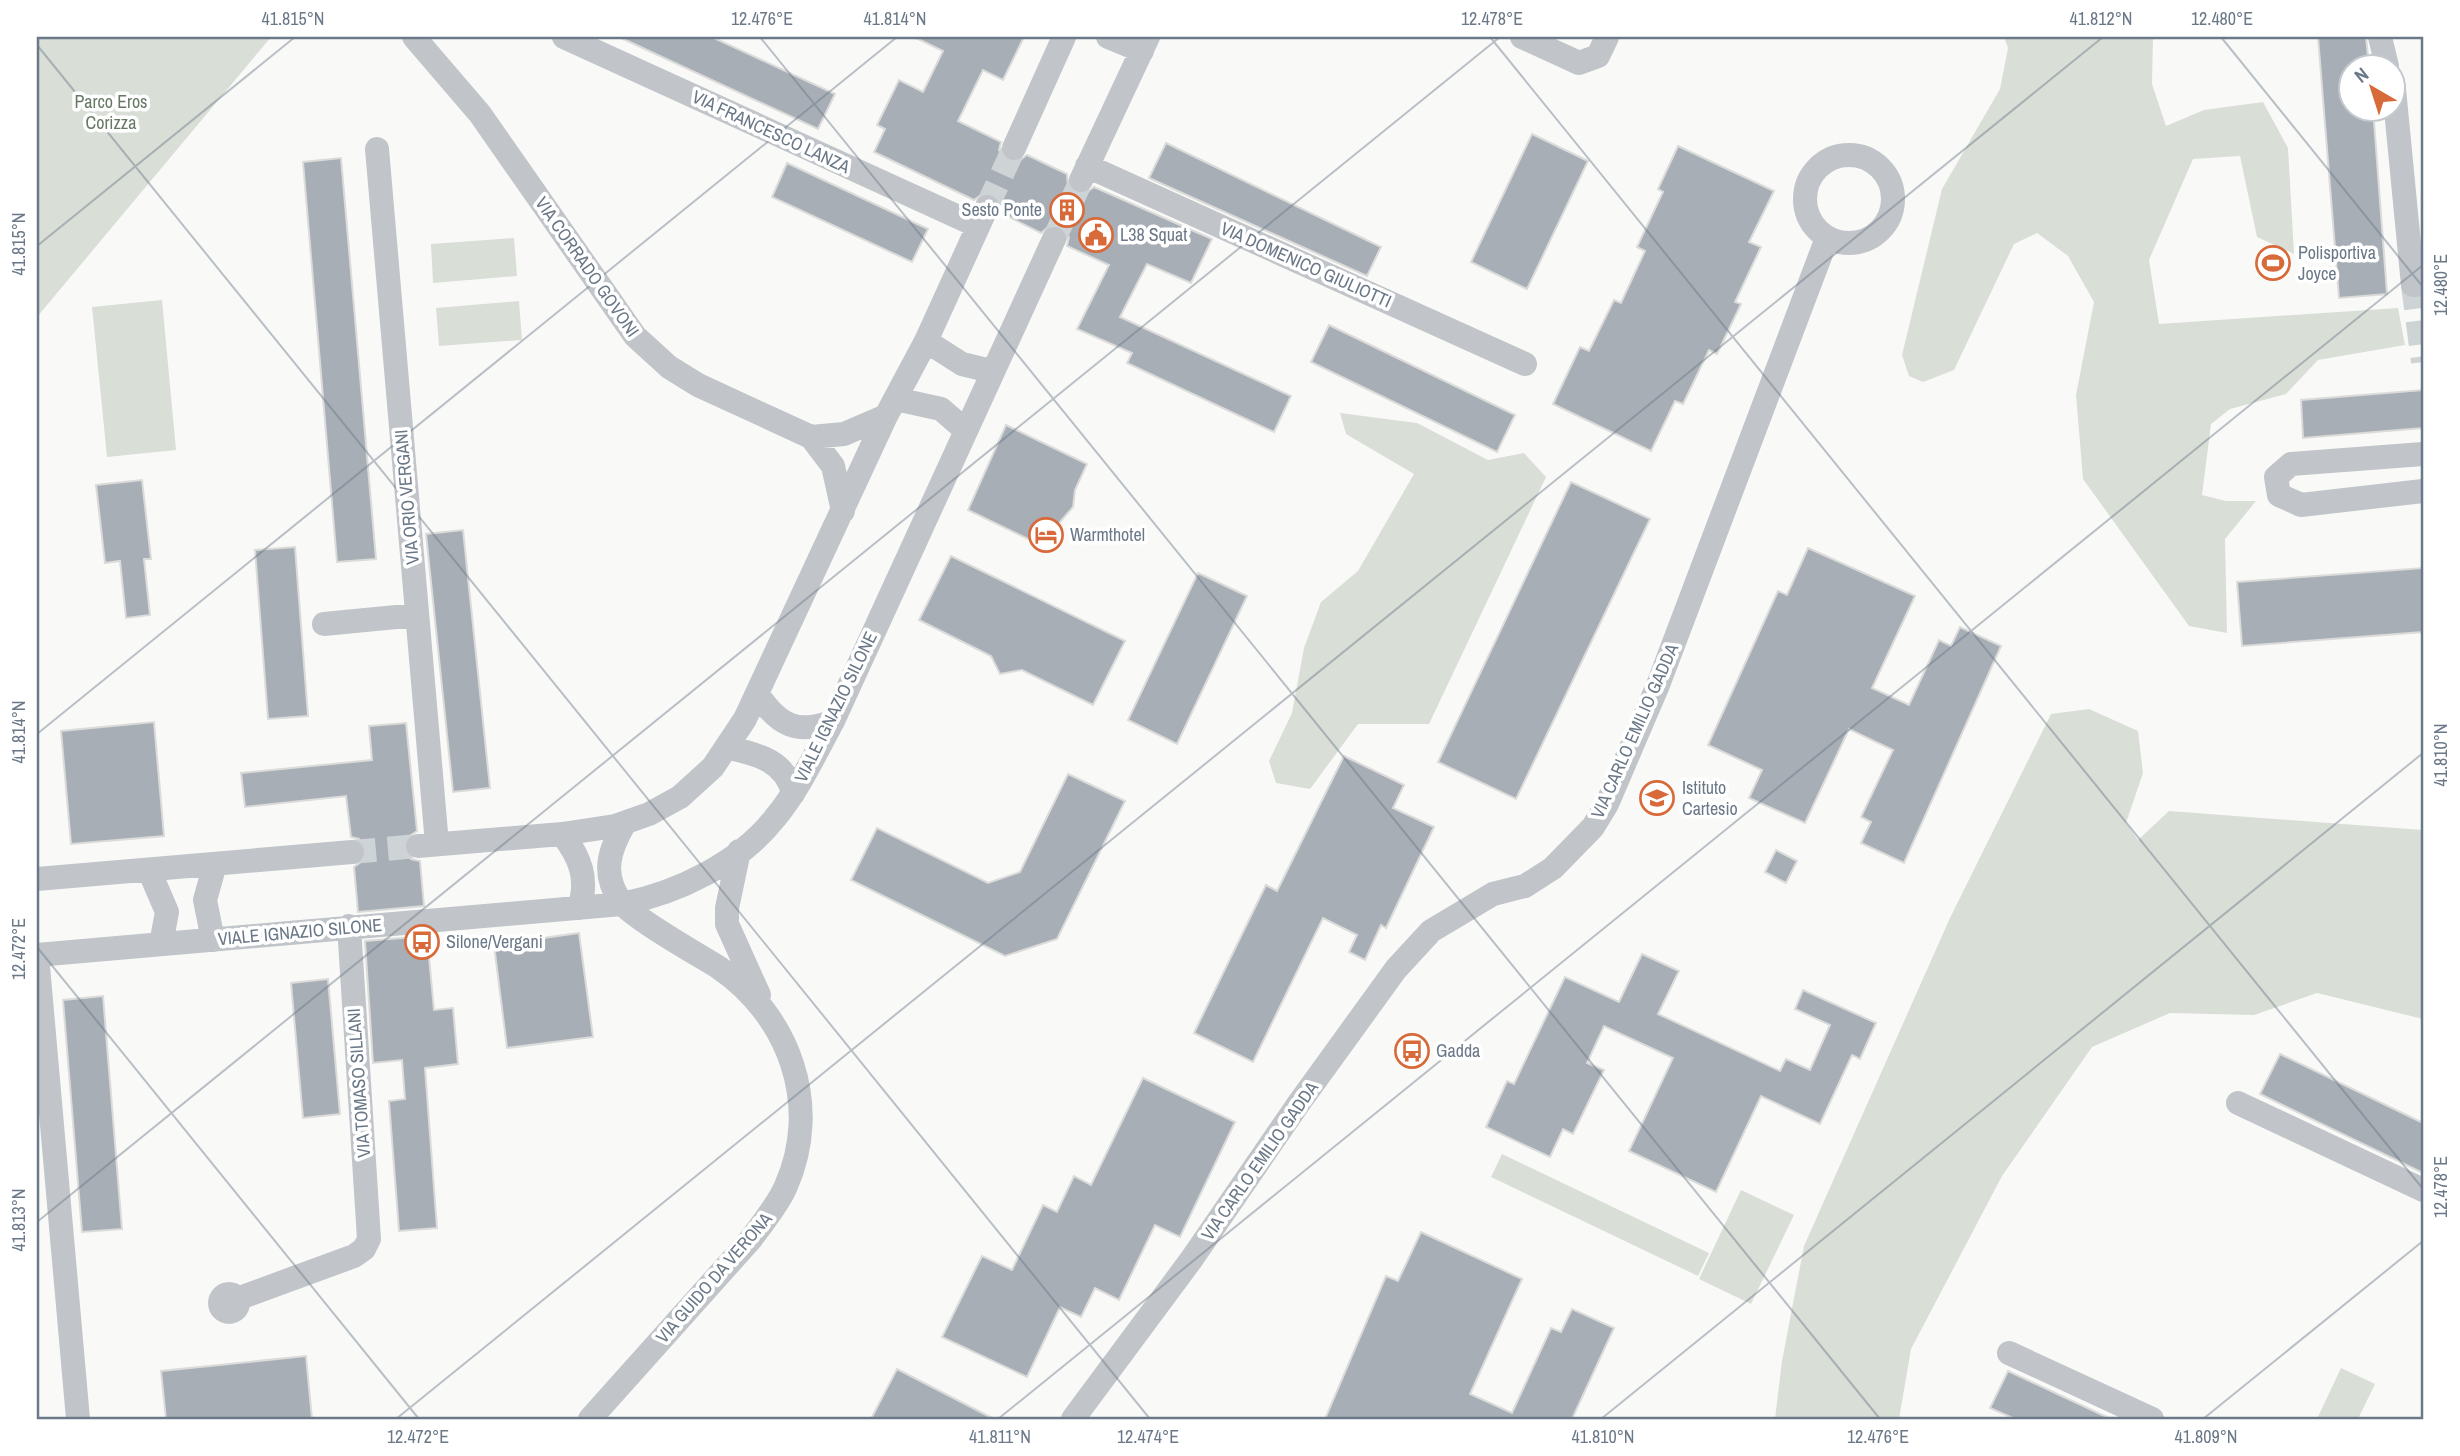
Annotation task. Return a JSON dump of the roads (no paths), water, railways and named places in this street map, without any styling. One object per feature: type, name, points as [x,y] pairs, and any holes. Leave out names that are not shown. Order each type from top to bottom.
[{"type":"street","name":"VIA CORRADO GOVONI","points":[[414,37],[480,114],[606,297],[648,350],[698,385],[811,436],[844,434],[891,408]]},
{"type":"street","name":"VIA FRANCESCO LANZA","points":[[564,37],[983,217],[926,341]]},
{"type":"street","points":[[1014,148],[1064,37]]},
{"type":"street","points":[[1108,37],[1145,44]]},
{"type":"street","points":[[1522,37],[1579,64],[1598,56],[1607,37]]},
{"type":"street","name":"VIA DOMENICO GIULIOTTI","points":[[1145,44],[1084,173],[1525,364]]},
{"type":"street","points":[[2397,122],[2418,284]]},
{"type":"street","name":"VIA ORIO VERGANI","points":[[377,149],[417,615],[428,845],[562,834]]},
{"type":"street","name":"VIA CARLO EMILIO GADDA","points":[[1073,1419],[1191,1260],[1299,1103],[1396,969],[1431,931],[1493,894],[1525,886],[1553,868],[1594,827],[1607,804],[1658,685],[1827,238]]},
{"type":"street","name":"VIALE IGNAZIO SILONE","points":[[37,955],[622,904],[677,887],[739,852],[770,825],[793,794],[833,721],[964,429],[1054,239]]},
{"type":"street","points":[[579,908],[584,894],[583,878],[574,850],[562,834],[625,823],[680,797],[702,778],[729,748],[891,408],[926,341],[962,365],[992,371]]},
{"type":"street","points":[[891,408],[941,409],[964,429]]},
{"type":"street","name":"VIA CORRADO GOVONI","points":[[811,436],[833,466],[843,511]]},
{"type":"street","points":[[2423,454],[2291,464],[2276,477],[2275,487],[2279,495],[2301,505],[2423,491]]},
{"type":"street","points":[[324,624],[417,615]]},
{"type":"street","points":[[757,693],[773,715],[789,727],[810,728],[833,721]]},
{"type":"street","points":[[729,748],[772,762],[785,774],[793,794]]},
{"type":"street","points":[[622,904],[608,870],[613,844],[625,823]]},
{"type":"street","points":[[37,879],[352,852]]},
{"type":"street","points":[[739,852],[727,908],[727,924],[768,1011]]},
{"type":"street","points":[[213,940],[205,900],[215,864]]},
{"type":"street","points":[[149,870],[167,912],[161,944]]},
{"type":"street","name":"VIA GUIDO DA VERONA","points":[[590,1419],[751,1239],[786,1188],[799,1147],[800,1095],[778,1028],[768,1011],[719,968],[622,904]]},
{"type":"street","name":"VIA TOMASO SILLANI","points":[[237,1299],[354,1256],[364,1249],[369,1239],[349,926]]},
{"type":"street","points":[[37,955],[78,1419]]},
{"type":"street","points":[[2238,1103],[2423,1190]]},
{"type":"street","points":[[2009,1353],[2152,1419]]},
{"type":"tunnel","points":[[987,207],[1014,148]]},
{"type":"tunnel","points":[[1054,239],[1081,181]]},
{"type":"tunnel","points":[[2413,285],[2423,362]]},
{"type":"tunnel","points":[[352,852],[418,846]]},
{"type":"place","name":"Sesto Ponte","points":[[1067,210]]},
{"type":"place","name":"L38 Squat","points":[[1096,235]]},
{"type":"place","name":"Polisportiva Joyce","points":[[2273,263]]},
{"type":"place","name":"Warmthotel","points":[[1046,535]]},
{"type":"place","name":"Istituto Cartesio","points":[[1657,798]]},
{"type":"place","name":"Silone/Vergani","points":[[422,942]]},
{"type":"place","name":"Gadda","points":[[1412,1051]]},
{"type":"park label","name":"Parco Eros Corizza","points":[[111,112]]}]
